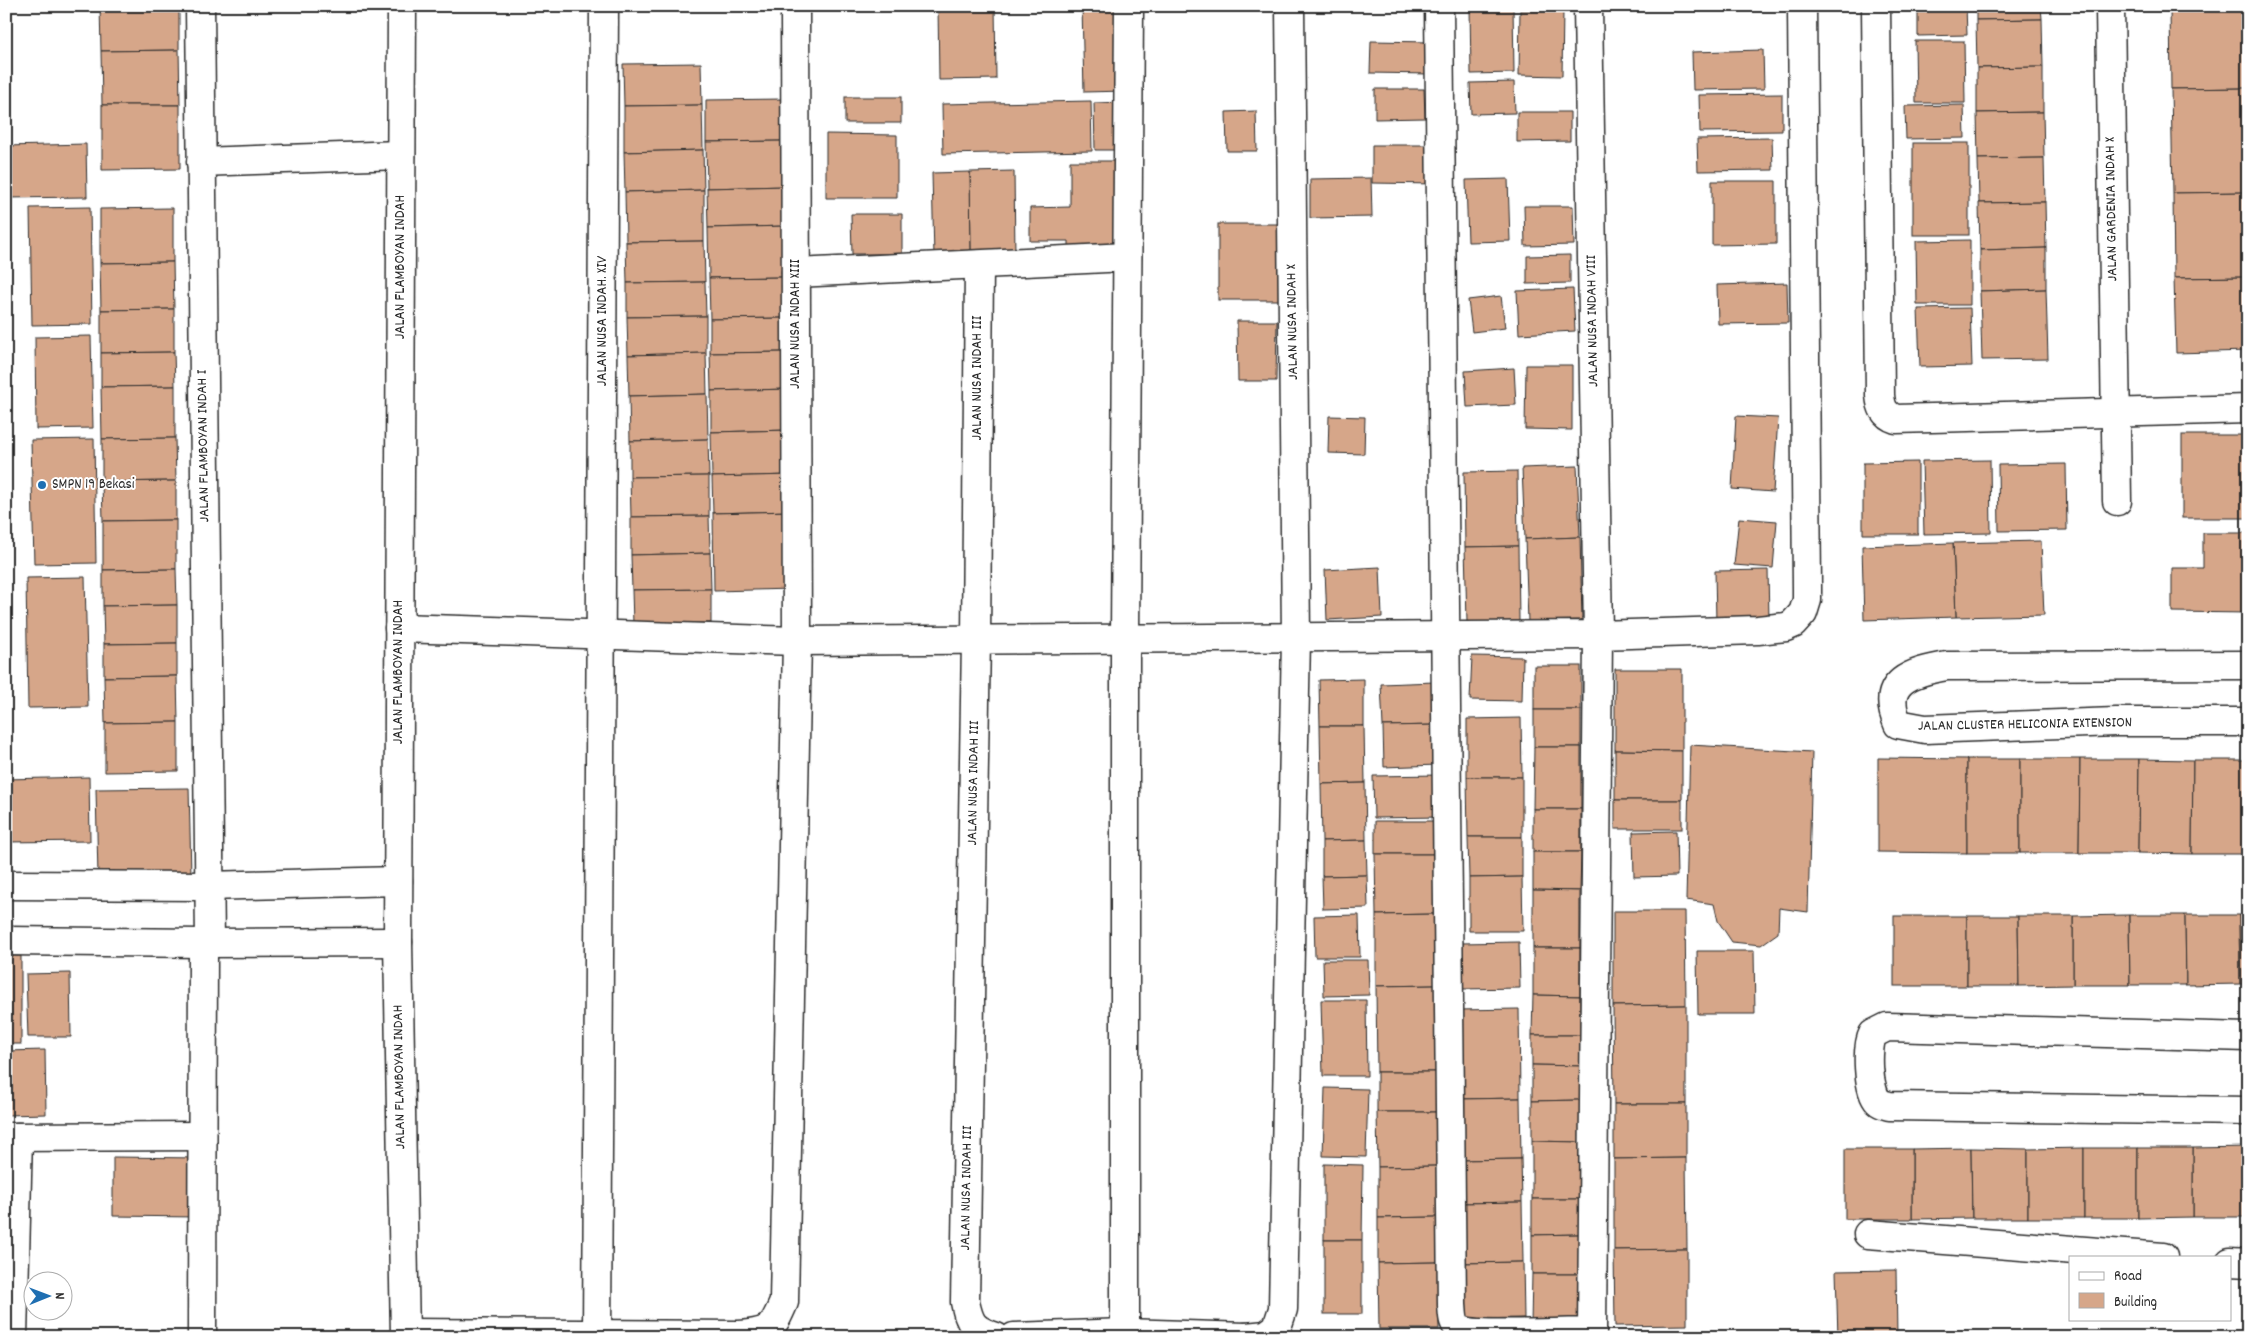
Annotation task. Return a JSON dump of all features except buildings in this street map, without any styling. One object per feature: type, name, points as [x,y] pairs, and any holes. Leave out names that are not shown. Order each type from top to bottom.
[{"type":"street","name":"JALAN FLAMBOYAN INDAH I","points":[[200,6],[209,886],[202,1136],[202,1337]]},
{"type":"street","name":"JALAN FLAMBOYAN INDAH","points":[[402,6],[398,942],[405,1335]]},
{"type":"street","name":"JALAN NUSA INDAH. XIV","points":[[597,1335],[604,6]]},
{"type":"street","name":"JALAN NUSA INDAH XIII","points":[[405,1335],[739,1335],[763,1333],[773,1327],[784,1302],[797,641],[795,6]]},
{"type":"street","points":[[1125,1333],[1125,639],[1129,6]]},
{"type":"street","name":"JALAN NUSA INDAH X","points":[[1246,1337],[1266,1334],[1277,1328],[1283,1309],[1296,638],[1290,6]]},
{"type":"street","points":[[1439,6],[1445,636]]},
{"type":"street","name":"JALAN NUSA INDAH VIII","points":[[1445,636],[1453,1321],[1458,1329],[1467,1332],[1592,1332],[1598,635],[1588,6]]},
{"type":"street","points":[[399,628],[797,641],[1598,635],[1778,628],[1793,624],[1802,613],[1806,604],[1802,6]]},
{"type":"street","points":[[1876,6],[1880,395],[1882,409],[1886,414],[1896,418],[2248,409]]},
{"type":"street","name":"JALAN GARDENIA INDAH X","points":[[2110,6],[2117,501]]},
{"type":"street","points":[[202,162],[401,155]]},
{"type":"street","points":[[796,273],[1127,257]]},
{"type":"street","name":"JALAN NUSA INDAH III","points":[[979,264],[976,640],[965,1302],[968,1319],[978,1331],[996,1337]]},
{"type":"street","name":"JALAN CLUSTER HELICONIA EXTENSION","points":[[2248,665],[1947,666],[1922,670],[1908,676],[1898,686],[1894,696],[1893,713],[1898,724],[1925,729],[2116,722],[2248,722]]},
{"type":"street","points":[[6,885],[209,886],[398,881]]},
{"type":"street","points":[[6,941],[398,942]]},
{"type":"street","points":[[2248,1037],[1887,1027],[1873,1034],[1869,1048],[1872,1090],[1877,1100],[1889,1106],[2248,1111]]},
{"type":"street","points":[[13,1337],[12,1137],[202,1136]]},
{"type":"street","points":[[1868,1234],[2150,1256]]},
{"type":"street","points":[[2232,1262],[2248,1263]]},
{"type":"street","points":[[1014,1337],[1125,1333],[1246,1337]]},
{"type":"place","name":"SMPN 19 Bekasi","points":[[42,485]]}]
